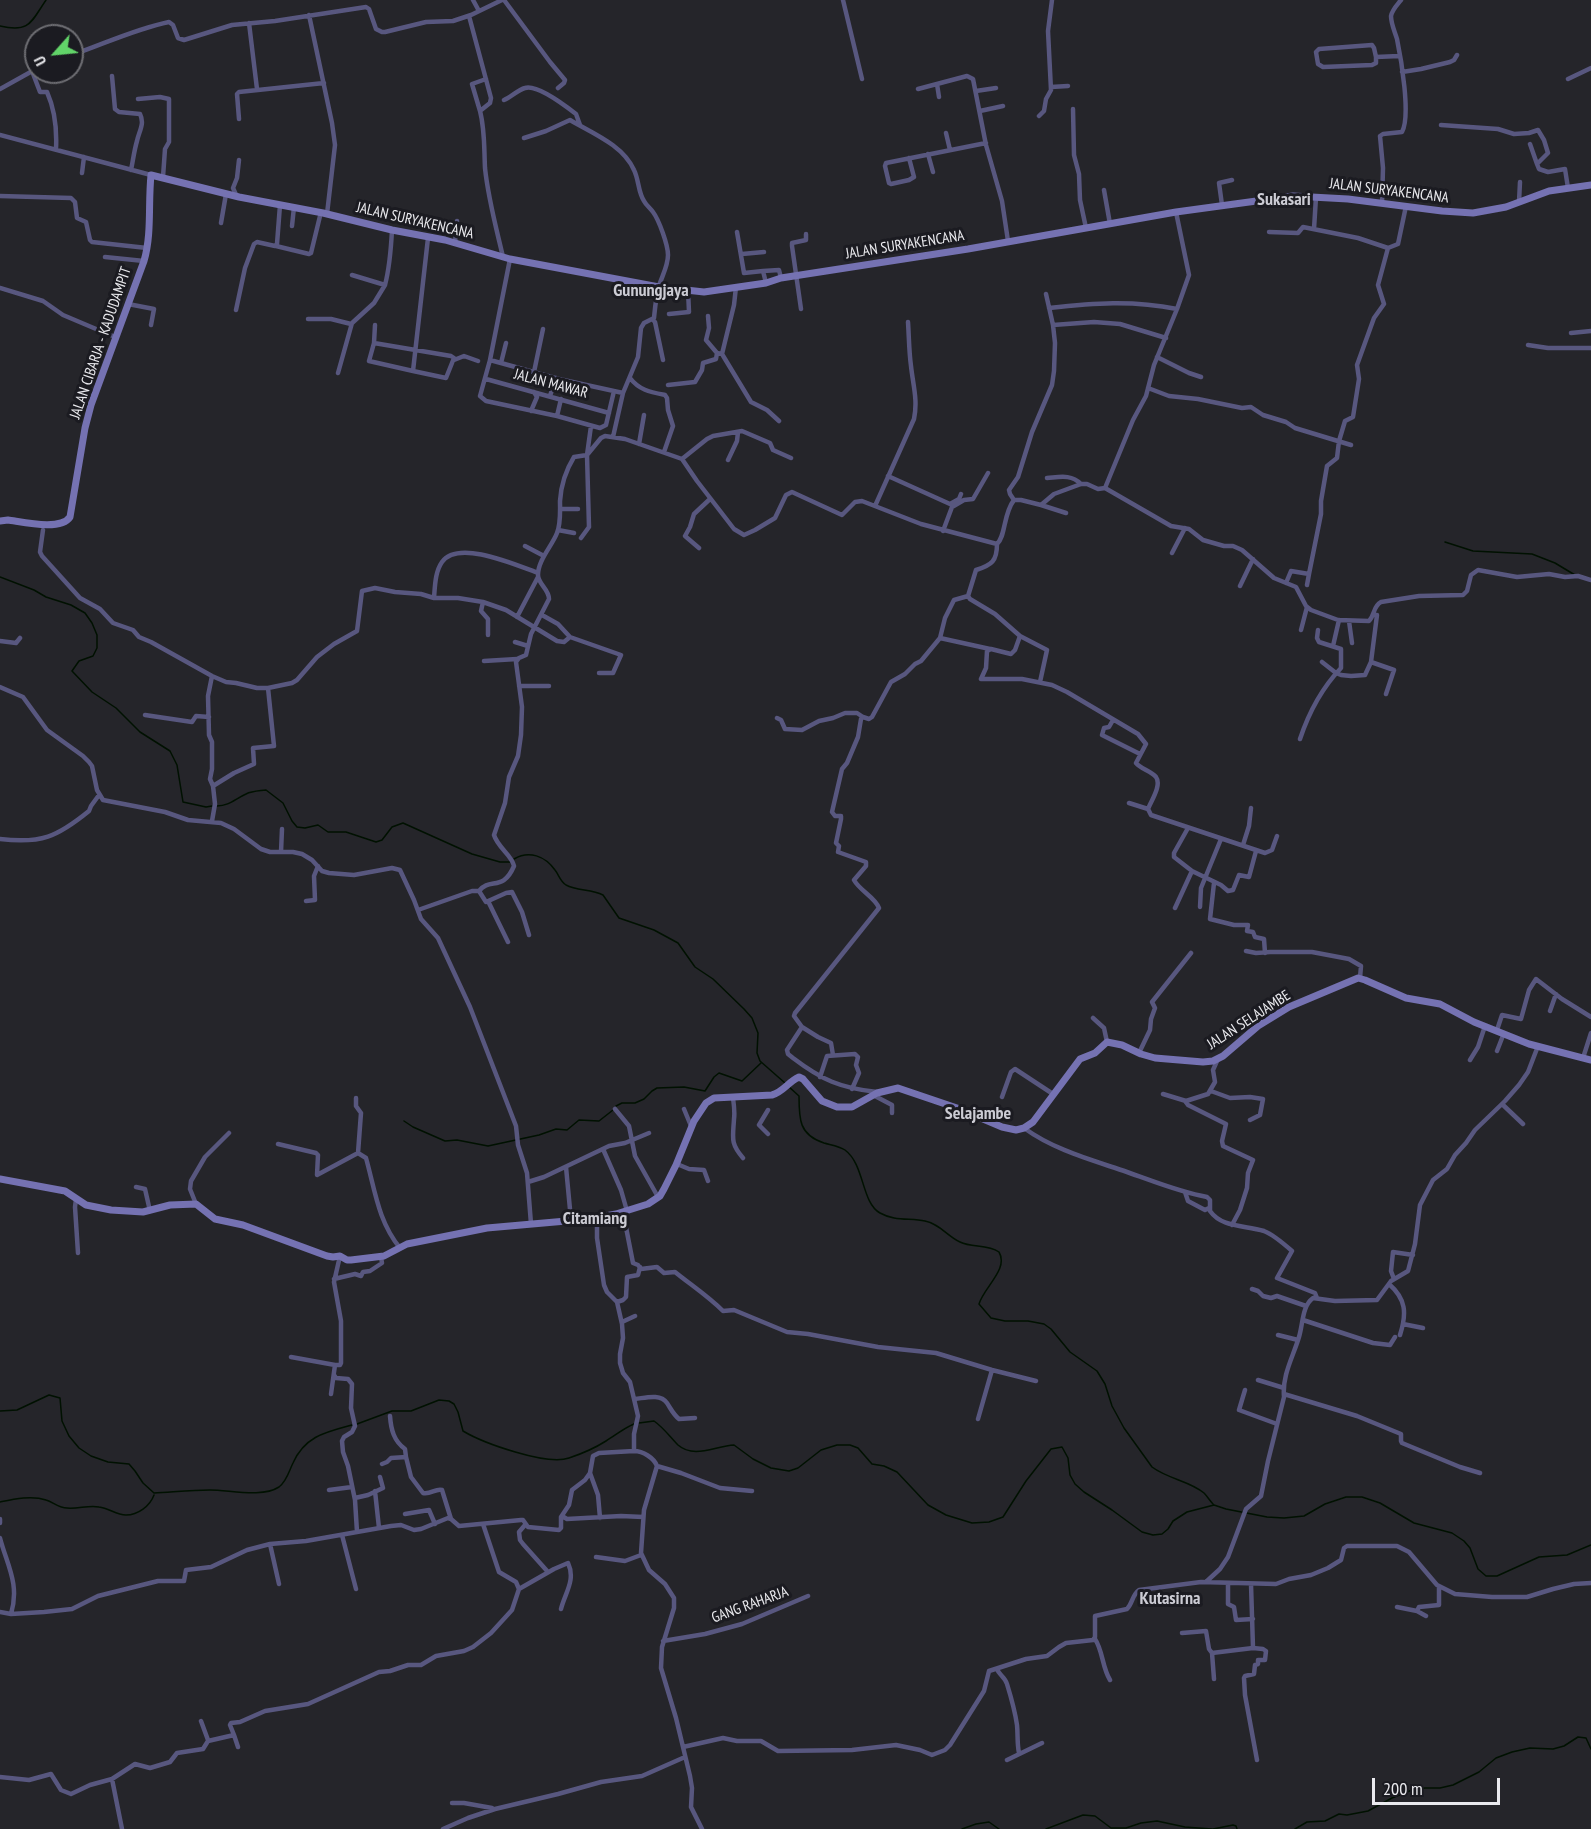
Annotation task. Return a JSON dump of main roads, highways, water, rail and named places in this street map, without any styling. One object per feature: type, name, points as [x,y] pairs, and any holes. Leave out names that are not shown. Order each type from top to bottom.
[{"type":"waterway","points":[[0,26],[24,27],[33,20],[46,0]]},
{"type":"waterway","points":[[1445,542],[1473,551],[1532,554],[1555,563],[1575,575]]},
{"type":"waterway","points":[[0,577],[71,605],[85,613],[97,635],[97,648],[93,656],[79,661],[72,671],[92,692],[116,708],[140,732],[170,751],[177,765],[183,802],[206,807],[212,806]]},
{"type":"waterway","points":[[217,806],[229,804],[248,793],[266,790],[283,803],[297,827],[318,825],[328,832],[346,832],[376,842],[382,840],[392,827],[403,823],[472,854],[500,862],[510,862]]},
{"type":"waterway","points":[[514,859],[525,855],[542,858],[551,865],[566,885],[603,895],[619,918],[654,930],[678,943],[695,967],[713,979],[752,1018],[758,1033],[757,1053],[760,1061],[785,1083]]},
{"type":"waterway","points":[[616,1106],[622,1103],[635,1103],[657,1088],[684,1087],[705,1091],[719,1073],[742,1081],[761,1063]]},
{"type":"waterway","points":[[788,1086],[799,1096],[800,1119],[805,1131],[816,1140],[845,1150],[856,1165],[869,1201],[880,1213],[930,1223],[960,1242],[999,1252],[1001,1265],[979,1304],[991,1318],[1005,1321],[1028,1321],[1044,1324],[1051,1329],[1070,1352],[1097,1371],[1124,1428],[1152,1467],[1198,1489],[1213,1504]]},
{"type":"waterway","points":[[404,1121],[445,1141],[457,1140],[488,1146],[556,1129],[567,1130],[579,1120],[599,1121],[613,1110]]},
{"type":"waterway","points":[[0,1411],[17,1410],[49,1395],[60,1398],[62,1421],[69,1436],[79,1448],[91,1456],[108,1462],[129,1464],[143,1483],[154,1493],[210,1490],[255,1493],[272,1490],[284,1482],[298,1454],[310,1441],[317,1436],[352,1425]]},
{"type":"waterway","points":[[357,1424],[392,1411],[411,1411],[439,1400],[449,1401],[454,1404],[458,1412],[463,1431],[515,1452],[559,1460],[593,1448],[634,1424]]},
{"type":"waterway","points":[[639,1423],[654,1421],[684,1449],[705,1451],[734,1445],[753,1459],[771,1468],[789,1471],[798,1468],[821,1450],[837,1445],[850,1445],[858,1448],[872,1464],[897,1472],[928,1505],[946,1515],[972,1523],[989,1522],[1003,1517],[1026,1481],[1051,1449],[1062,1447],[1068,1458],[1070,1475],[1075,1484],[1142,1532],[1153,1535],[1162,1534],[1173,1521],[1187,1512],[1214,1505],[1267,1517],[1284,1518],[1304,1516],[1325,1504],[1346,1497],[1362,1497],[1380,1503],[1414,1523],[1452,1533],[1470,1548],[1478,1569],[1486,1576],[1497,1576],[1539,1557],[1567,1555],[1591,1545]]},
{"type":"waterway","points":[[0,1502],[35,1498],[64,1508],[95,1507],[126,1515],[143,1509],[154,1495]]},
{"type":"waterway","points":[[1295,1829],[1307,1822],[1325,1821],[1339,1814],[1347,1815],[1368,1811],[1412,1790],[1453,1785],[1479,1772],[1496,1758],[1512,1752],[1530,1748],[1553,1749],[1564,1746],[1578,1737],[1586,1738],[1591,1749]]},
{"type":"waterway","points":[[1046,1829],[1083,1815],[1095,1816],[1111,1828],[1126,1828],[1157,1821],[1185,1827],[1212,1829]]},
{"type":"waterway","points":[[962,1829],[989,1822],[999,1829]]},
{"type":"waterway","points":[[1213,1829],[1233,1825],[1237,1829]]},
{"type":"district","name":"Sukasari","points":[[1284,200]]},
{"type":"district","name":"Gunungjaya","points":[[651,291]]},
{"type":"district","name":"Selajambe","points":[[978,1114]]},
{"type":"district","name":"Citamiang","points":[[595,1219]]},
{"type":"district","name":"Kutasirna","points":[[1170,1599]]}]
